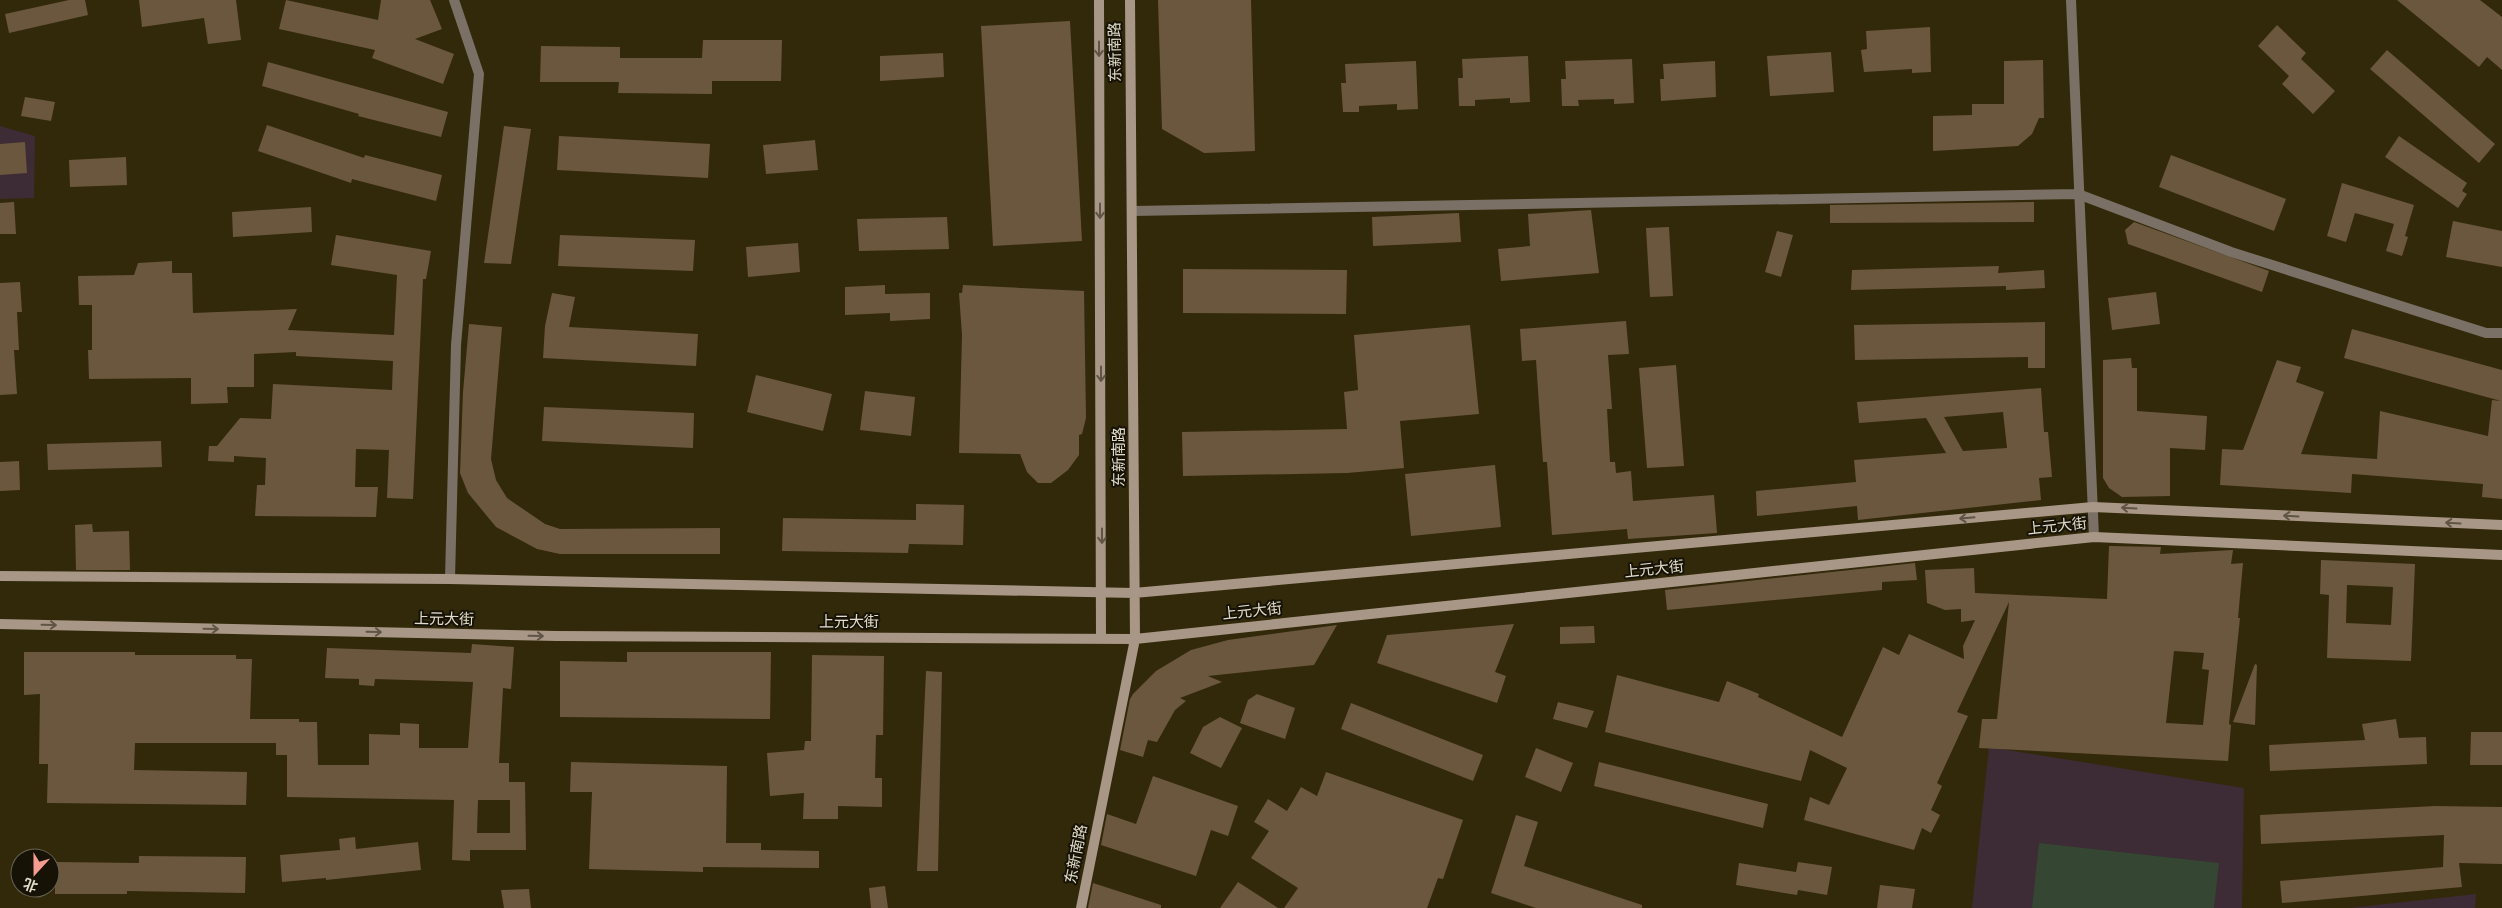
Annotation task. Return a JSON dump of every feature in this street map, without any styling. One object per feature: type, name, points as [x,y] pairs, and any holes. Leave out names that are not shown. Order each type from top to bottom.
[{"type":"main road","name":"东新南路","points":[[1099,0],[1101,639]]},
{"type":"main road","name":"东新南路","points":[[1081,908],[1135,639],[1130,0]]},
{"type":"main road","name":"上元大街","points":[[0,576],[450,579],[1134,594],[2093,506],[2502,525]]},
{"type":"main road","name":"上元大街","points":[[0,624],[557,636],[1135,639],[2094,537],[2502,555]]},
{"type":"street","points":[[450,579],[456,345],[479,74],[454,0]]},
{"type":"street","points":[[2071,0],[2094,537]]},
{"type":"street","points":[[1133,211],[2078,194],[2231,252],[2486,333],[2502,334]]},
{"type":"shaded area","points":[[0,126],[35,136],[34,198],[0,199]]},
{"type":"shaded area","points":[[1989,747],[2244,788],[2242,908],[1972,908]]},
{"type":"shaded area","points":[[2476,894],[2475,908],[2349,908]]},
{"type":"green space","points":[[2039,843],[2219,863],[2214,908],[2032,908]]},
{"type":"building","points":[[69,0],[85,0],[88,15],[9,33],[5,14]]},
{"type":"building","points":[[139,0],[236,0],[241,40],[208,44],[204,18],[142,27]]},
{"type":"building","points":[[286,0],[378,20],[381,0],[430,0],[442,29],[415,39],[454,54],[443,84],[372,58],[375,50],[279,29]]},
{"type":"building","points":[[1158,0],[1251,0],[1255,151],[1204,153],[1162,129]]},
{"type":"building","points":[[2397,0],[2480,0],[2502,17],[2502,70],[2487,57],[2479,67]]},
{"type":"building","points":[[1070,21],[1082,241],[993,246],[981,26]]},
{"type":"building","points":[[2277,25],[2306,53],[2301,59],[2335,91],[2313,114],[2282,84],[2289,76],[2258,46]]},
{"type":"building","points":[[1930,27],[1931,72],[1912,73],[1912,69],[1864,72],[1861,50],[1867,49],[1866,31]]},
{"type":"building","points":[[703,40],[782,40],[781,81],[712,81],[712,94],[618,93],[619,82],[540,82],[541,46],[620,47],[620,58],[702,58]]},
{"type":"building","points":[[2387,50],[2495,144],[2479,163],[2370,69]]},
{"type":"building","points":[[1831,52],[1834,92],[1770,96],[1767,56]]},
{"type":"building","points":[[943,53],[944,77],[880,81],[880,56]]},
{"type":"building","points":[[1528,56],[1530,102],[1510,103],[1510,98],[1475,100],[1475,106],[1459,106],[1458,78],[1463,78],[1462,59]]},
{"type":"building","points":[[1632,59],[1634,103],[1614,104],[1614,99],[1578,100],[1579,106],[1562,106],[1561,79],[1566,79],[1565,61]]},
{"type":"building","points":[[2043,60],[2044,118],[2039,118],[2032,134],[2018,146],[1933,151],[1933,116],[1972,115],[1972,104],[2004,104],[2004,61]]},
{"type":"building","points":[[1416,61],[1418,109],[1397,110],[1397,104],[1359,106],[1359,112],[1343,112],[1341,83],[1346,83],[1345,64]]},
{"type":"building","points":[[1715,61],[1716,97],[1661,101],[1660,79],[1664,79],[1663,64]]},
{"type":"building","points":[[268,62],[448,112],[441,137],[358,116],[359,114],[262,86]]},
{"type":"building","points":[[25,97],[55,102],[51,121],[21,116]]},
{"type":"building","points":[[267,125],[364,158],[365,155],[442,175],[436,201],[352,179],[351,183],[258,151]]},
{"type":"building","points":[[504,126],[531,129],[511,264],[484,263]]},
{"type":"building","points":[[559,136],[710,144],[708,178],[557,170]]},
{"type":"building","points":[[2399,136],[2467,183],[2462,191],[2467,194],[2458,208],[2385,157]]},
{"type":"building","points":[[815,140],[818,170],[766,174],[763,145]]},
{"type":"building","points":[[25,142],[27,173],[0,175],[0,144]]},
{"type":"building","points":[[2171,155],[2286,199],[2274,231],[2159,187]]},
{"type":"building","points":[[126,157],[127,185],[70,187],[69,160]]},
{"type":"building","points":[[2342,183],[2414,205],[2405,236],[2408,237],[2402,256],[2386,251],[2394,224],[2355,213],[2346,242],[2327,236]]},
{"type":"building","points":[[14,202],[16,234],[0,234],[0,203]]},
{"type":"building","points":[[2034,202],[2034,222],[1830,223],[1830,205]]},
{"type":"building","points":[[311,207],[312,232],[233,237],[232,212]]},
{"type":"building","points":[[1591,210],[1599,273],[1501,281],[1498,249],[1530,246],[1528,214]]},
{"type":"building","points":[[1459,213],[1461,242],[1373,246],[1372,217]]},
{"type":"building","points":[[947,217],[949,249],[859,251],[857,219]]},
{"type":"building","points":[[2453,221],[2502,231],[2502,267],[2446,257]]},
{"type":"building","points":[[2134,222],[2269,271],[2262,292],[2128,244],[2125,230]]},
{"type":"building","points":[[1669,227],[1673,296],[1650,297],[1646,228]]},
{"type":"building","points":[[1777,231],[1793,235],[1781,277],[1765,272]]},
{"type":"building","points":[[336,235],[431,251],[426,279],[423,279],[413,499],[387,498],[389,450],[356,449],[355,487],[378,487],[376,517],[255,516],[257,485],[265,485],[266,458],[234,456],[234,462],[208,461],[209,446],[217,446],[240,418],[271,419],[273,384],[392,390],[393,361],[296,356],[296,352],[254,354],[254,387],[227,387],[228,403],[191,404],[191,378],[89,379],[88,350],[92,350],[92,305],[79,305],[78,276],[134,275],[138,263],[172,261],[172,273],[192,273],[193,313],[297,309],[288,330],[394,335],[397,275],[331,265]]},
{"type":"building","points":[[560,235],[695,240],[693,271],[558,266]]},
{"type":"building","points":[[798,243],[800,272],[748,277],[746,247]]},
{"type":"building","points":[[1999,266],[1998,273],[2044,270],[2045,288],[2006,290],[2006,286],[1851,290],[1852,270]]},
{"type":"building","points":[[1183,269],[1347,270],[1346,314],[1183,313]]},
{"type":"building","points":[[20,282],[22,312],[17,312],[19,350],[14,350],[17,394],[0,395],[0,283]]},
{"type":"building","points":[[885,285],[885,294],[930,293],[930,319],[890,321],[890,313],[845,315],[845,287]]},
{"type":"building","points":[[963,285],[1084,291],[1086,418],[1082,434],[1079,435],[1079,455],[1068,470],[1051,483],[1038,483],[1027,472],[1020,454],[959,453],[962,335],[959,293],[962,293]]},
{"type":"building","points":[[2156,292],[2160,324],[2112,330],[2108,298]]},
{"type":"building","points":[[552,293],[575,297],[569,327],[698,334],[696,366],[543,358],[545,326]]},
{"type":"building","points":[[1626,321],[1629,354],[1608,355],[1612,409],[1607,409],[1610,462],[1615,462],[1616,473],[1631,471],[1633,501],[1714,495],[1717,533],[1628,539],[1627,529],[1552,535],[1547,462],[1543,462],[1536,360],[1522,361],[1520,329]]},
{"type":"building","points":[[2045,322],[2045,368],[2028,368],[2028,357],[1855,360],[1854,325]]},
{"type":"building","points":[[469,324],[502,327],[491,459],[496,480],[507,498],[545,524],[560,529],[720,528],[720,554],[560,554],[537,549],[496,527],[468,493],[460,473],[463,392]]},
{"type":"building","points":[[1470,325],[1479,414],[1400,421],[1404,468],[1347,473],[1183,476],[1182,432],[1347,429],[1344,392],[1358,390],[1354,335]]},
{"type":"building","points":[[2352,329],[2502,370],[2502,499],[2482,497],[2483,484],[2352,474],[2351,493],[2220,485],[2222,449],[2243,450],[2277,360],[2301,367],[2296,382],[2324,392],[2301,454],[2377,459],[2380,411],[2488,436],[2492,400],[2501,401],[2344,358]]},
{"type":"building","points":[[2131,358],[2132,368],[2137,368],[2137,411],[2207,416],[2205,450],[2170,448],[2170,496],[2122,497],[2109,488],[2103,478],[2103,360]]},
{"type":"building","points":[[1676,365],[1684,466],[1647,468],[1639,368]]},
{"type":"building","points":[[756,375],[832,394],[823,431],[747,412]]},
{"type":"building","points":[[2041,388],[2044,432],[2048,432],[2052,477],[2039,478],[2041,500],[1858,520],[1857,506],[1757,516],[1756,491],[1856,482],[1854,460],[1946,453],[1926,418],[1859,423],[1857,402]],"holes":[[[2003,412],[2007,448],[1963,451],[1944,417]]]},
{"type":"building","points":[[865,391],[915,397],[911,436],[860,430]]},
{"type":"building","points":[[544,407],[694,413],[693,448],[542,441]]},
{"type":"building","points":[[161,441],[162,467],[48,470],[47,444]]},
{"type":"building","points":[[19,461],[20,490],[0,491],[0,462]]},
{"type":"building","points":[[1495,465],[1501,527],[1411,536],[1405,474]]},
{"type":"building","points":[[916,504],[964,505],[963,545],[909,544],[908,553],[782,551],[783,518],[916,520]]},
{"type":"building","points":[[92,524],[93,532],[129,531],[130,570],[76,570],[75,525]]},
{"type":"building","points":[[2109,546],[2161,547],[2160,554],[2233,550],[2231,564],[2243,563],[2238,618],[2240,618],[2229,724],[2231,725],[2228,761],[1979,748],[1982,719],[1997,719],[2009,602],[1957,712],[1968,716],[1937,783],[1942,786],[1931,810],[1940,815],[1931,833],[1922,828],[1914,850],[1804,820],[1810,797],[1829,805],[1847,768],[1810,750],[1801,781],[1605,732],[1617,675],[1719,702],[1727,681],[1759,694],[1758,697],[1842,737],[1883,647],[1899,655],[1909,634],[1964,659],[1963,646],[1975,620],[1961,622],[1961,609],[1945,610],[1927,603],[1925,570],[1974,568],[1975,593],[2107,599]],"holes":[[[2174,651],[2204,653],[2202,669],[2209,670],[2203,725],[2166,723]]]},
{"type":"building","points":[[2321,560],[2415,564],[2411,661],[2327,658],[2329,595],[2320,594]],"holes":[[[2347,585],[2393,587],[2391,625],[2346,623]]]},
{"type":"building","points":[[1915,563],[1917,580],[1882,582],[1882,590],[1667,610],[1665,590]]},
{"type":"building","points":[[1514,624],[1495,672],[1506,676],[1497,703],[1377,663],[1387,635]]},
{"type":"building","points":[[1337,625],[1314,665],[1208,676],[1222,682],[1180,698],[1186,701],[1175,710],[1157,742],[1148,740],[1143,757],[1120,750],[1130,699],[1133,694],[1156,671],[1191,650],[1228,640]]},
{"type":"building","points":[[1594,626],[1595,643],[1560,644],[1560,627]]},
{"type":"building","points":[[472,644],[514,647],[511,689],[503,688],[499,763],[509,763],[509,782],[525,782],[526,850],[470,850],[470,861],[452,860],[454,800],[287,797],[287,755],[276,755],[276,743],[135,743],[134,770],[247,772],[246,805],[47,803],[48,764],[39,764],[40,694],[24,695],[24,652],[135,652],[135,655],[236,655],[236,659],[252,659],[250,719],[299,719],[299,722],[317,722],[318,765],[369,765],[369,734],[400,735],[400,723],[419,724],[419,748],[468,748],[473,682],[375,679],[374,686],[359,685],[359,679],[325,678],[327,648],[471,653]],"holes":[[[478,800],[510,800],[510,833],[477,833]]]},
{"type":"building","points":[[627,652],[771,652],[770,719],[560,717],[560,661],[627,662]]},
{"type":"building","points":[[812,655],[884,656],[883,735],[876,735],[875,778],[882,778],[882,807],[838,806],[838,819],[803,819],[804,793],[770,796],[767,753],[804,750],[805,741],[811,741]]},
{"type":"building","points":[[2255,664],[2257,665],[2255,725],[2233,722]]},
{"type":"building","points":[[926,671],[942,672],[938,871],[917,871]]},
{"type":"building","points":[[1257,694],[1295,708],[1285,739],[1240,723],[1248,700]]},
{"type":"building","points":[[1558,702],[1594,711],[1587,728],[1553,719]]},
{"type":"building","points":[[1351,703],[1483,755],[1473,781],[1341,729]]},
{"type":"building","points":[[1220,717],[1242,728],[1221,768],[1190,753],[1203,727]]},
{"type":"building","points":[[2396,719],[2399,738],[2426,737],[2427,764],[2270,771],[2269,745],[2365,740],[2362,724]]},
{"type":"building","points":[[2471,732],[2502,732],[2502,765],[2470,765]]},
{"type":"building","points":[[1536,748],[1573,763],[1561,792],[1525,777]]},
{"type":"building","points":[[571,762],[727,766],[726,843],[761,843],[761,850],[819,851],[819,868],[703,867],[703,872],[589,869],[592,792],[570,792]]},
{"type":"building","points":[[1599,762],[1768,804],[1763,828],[1594,786]]},
{"type":"building","points":[[1326,772],[1463,820],[1443,879],[1438,878],[1427,908],[1284,908],[1298,888],[1251,858],[1269,831],[1254,822],[1268,799],[1287,811],[1301,787],[1317,796]]},
{"type":"building","points":[[1153,776],[1238,806],[1228,836],[1211,830],[1196,876],[1101,845],[1107,814],[1136,824]]},
{"type":"building","points":[[2435,806],[2502,807],[2502,864],[2459,863],[2462,887],[2282,903],[2280,881],[2443,867],[2444,835],[2261,844],[2260,815]]},
{"type":"building","points":[[1516,815],[1538,822],[1524,866],[1642,905],[1642,908],[1536,908],[1491,893]]},
{"type":"building","points":[[355,837],[356,849],[418,842],[421,870],[326,880],[326,878],[282,882],[280,855],[340,850],[339,839]]},
{"type":"building","points":[[139,856],[246,857],[245,893],[127,891],[127,894],[60,894],[60,862],[139,863]]},
{"type":"building","points":[[1798,862],[1832,867],[1827,895],[1798,890],[1797,895],[1736,885],[1739,863],[1796,872]]},
{"type":"building","points":[[1238,882],[1278,908],[1220,908]]},
{"type":"building","points":[[1093,883],[1161,905],[1161,908],[1088,908]]},
{"type":"building","points":[[1880,885],[1915,889],[1912,908],[1877,908]]},
{"type":"building","points":[[885,886],[888,908],[871,908],[869,888]]},
{"type":"building","points":[[529,889],[531,908],[504,908],[501,890]]}]
